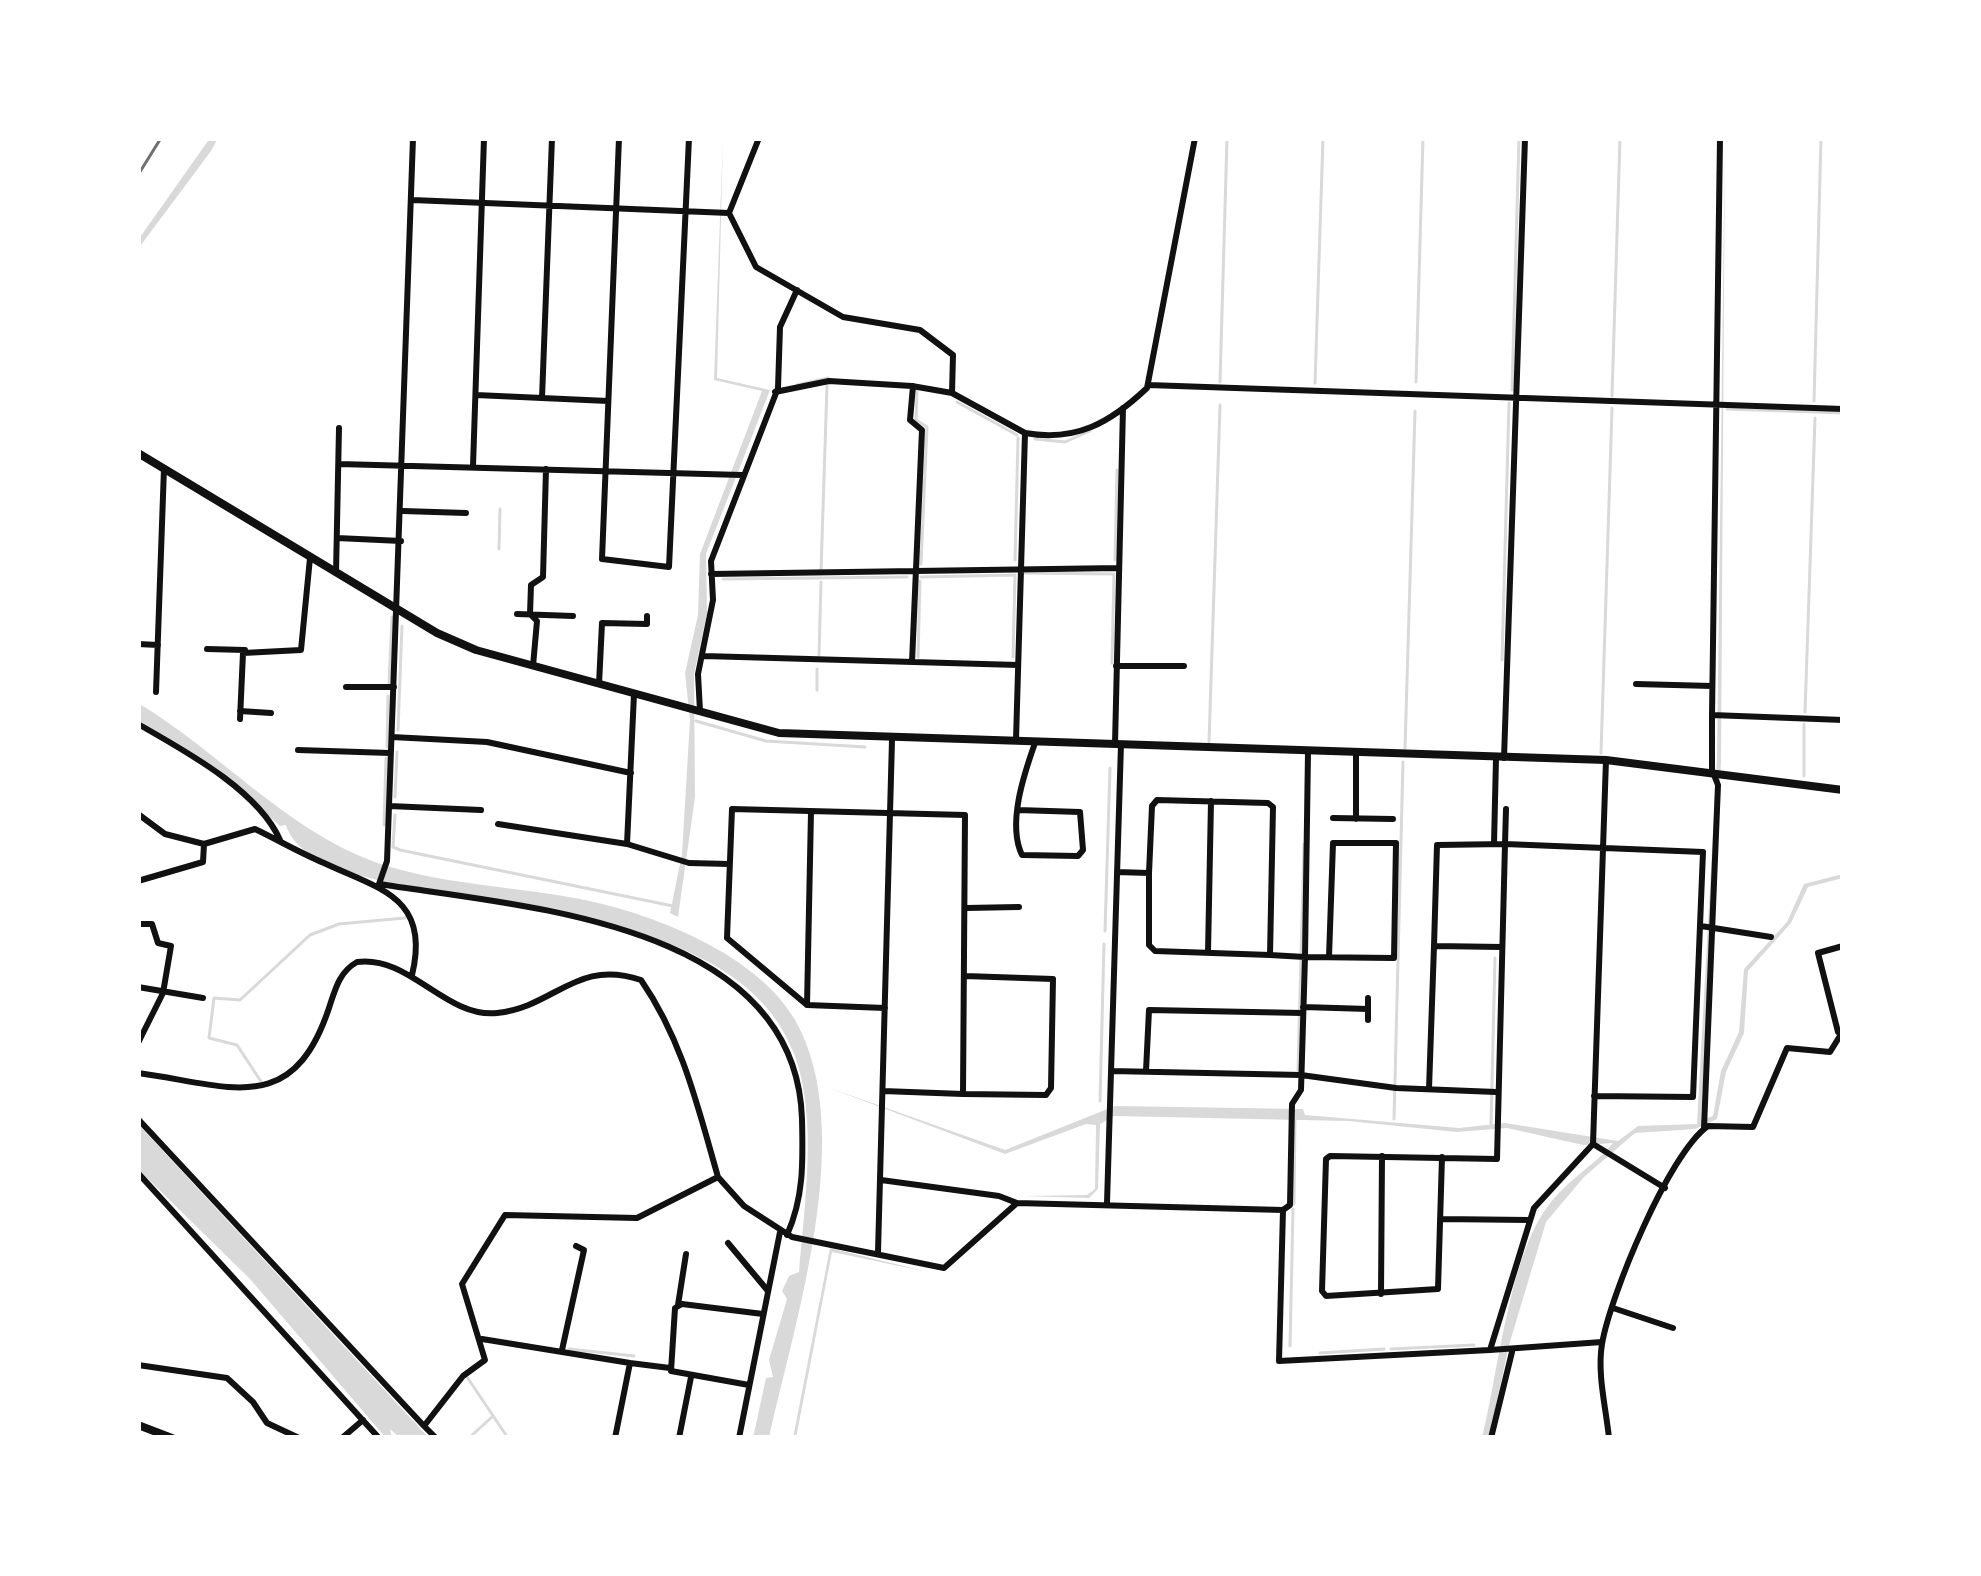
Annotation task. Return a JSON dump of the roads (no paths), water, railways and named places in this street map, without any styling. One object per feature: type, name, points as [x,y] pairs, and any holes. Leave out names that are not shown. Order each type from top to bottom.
[{"type":"main road","points":[[138,453],[335,574],[476,650],[779,734],[1606,760],[1843,790]]},
{"type":"main road","points":[[138,1424],[172,1438]]},
{"type":"street","points":[[380,882],[387,861],[399,610],[413,138]]},
{"type":"street","points":[[472,466],[484,138]]},
{"type":"street","points":[[542,398],[552,138]]},
{"type":"street","points":[[619,138],[602,560],[669,567],[689,138]]},
{"type":"street","points":[[759,138],[729,213],[756,268],[844,317],[895,324],[934,338],[953,355],[952,393]]},
{"type":"street","points":[[775,392],[829,381],[913,386],[952,393],[1025,433],[1065,438],[1123,408],[1148,385],[1195,138]]},
{"type":"street","points":[[1494,844],[1525,138]]},
{"type":"street","points":[[1704,1129],[1718,784],[1712,770],[1712,686],[1720,138]]},
{"type":"street","points":[[412,200],[729,213]]},
{"type":"street","points":[[700,711],[717,537],[775,392],[780,327],[796,290]]},
{"type":"street","points":[[1148,385],[1843,409]]},
{"type":"street","points":[[912,662],[922,430],[910,420],[913,386]]},
{"type":"street","points":[[476,395],[608,400]]},
{"type":"street","points":[[1107,1203],[1123,408]]},
{"type":"street","points":[[335,574],[339,428]]},
{"type":"street","points":[[1016,742],[1025,433]]},
{"type":"street","points":[[339,464],[738,475]]},
{"type":"street","points":[[157,692],[164,468]]},
{"type":"street","points":[[533,666],[537,621],[530,614],[531,585],[543,577],[546,468]]},
{"type":"street","points":[[403,511],[466,513]]},
{"type":"street","points":[[337,538],[401,541]]},
{"type":"street","points":[[207,649],[301,650],[310,558]]},
{"type":"street","points":[[711,574],[1119,568]]},
{"type":"street","points":[[517,614],[573,616]]},
{"type":"street","points":[[599,684],[602,622],[646,624],[647,616]]},
{"type":"street","points":[[138,644],[158,645]]},
{"type":"street","points":[[247,650],[240,715],[271,713]]},
{"type":"street","points":[[703,656],[1018,665]]},
{"type":"street","points":[[1117,666],[1184,667]]},
{"type":"street","points":[[1636,684],[1712,686]]},
{"type":"street","points":[[346,687],[394,687]]},
{"type":"street","points":[[627,844],[634,694]]},
{"type":"street","points":[[1712,715],[1843,719]]},
{"type":"street","points":[[138,724],[228,784],[271,820],[280,840]]},
{"type":"street","points":[[392,737],[487,742],[631,773]]},
{"type":"street","points":[[878,1252],[892,740]]},
{"type":"street","points":[[1018,810],[1080,812],[1083,850],[1078,856],[1022,855],[1018,810],[1034,743]]},
{"type":"street","points":[[298,750],[391,753]]},
{"type":"street","points":[[881,1180],[999,1196],[1017,1203],[1283,1210],[1290,1205],[1292,1104],[1301,1090],[1308,752]]},
{"type":"street","points":[[1357,753],[1357,819]]},
{"type":"street","points":[[1490,1350],[1529,1220],[1550,1186],[1593,1144],[1606,760]]},
{"type":"street","points":[[1270,955],[1273,807],[1157,800],[1149,873],[1149,945],[1155,951],[1305,957],[1394,958],[1396,843],[1333,843],[1329,957]]},
{"type":"street","points":[[1208,953],[1211,801]]},
{"type":"street","points":[[389,806],[482,810]]},
{"type":"street","points":[[884,1008],[807,1005],[727,938],[732,809],[965,814],[963,1094]]},
{"type":"street","points":[[1442,1157],[1438,1289],[1326,1296],[1322,1291],[1326,1160],[1382,1156],[1442,1157],[1497,1159],[1506,809]]},
{"type":"street","points":[[807,1005],[811,812]]},
{"type":"street","points":[[138,814],[166,834],[204,844],[251,829],[380,882],[612,926],[699,962],[744,993],[780,1031],[799,1082],[802,1187],[768,1291],[739,1438]]},
{"type":"street","points":[[1333,818],[1393,819]]},
{"type":"street","points":[[498,824],[627,844],[689,863],[729,864]]},
{"type":"street","points":[[138,881],[203,862],[204,844]]},
{"type":"street","points":[[1429,1089],[1437,844],[1703,852],[1693,1097],[1594,1096]]},
{"type":"street","points":[[1117,872],[1149,873]]},
{"type":"street","points":[[380,882],[411,919],[417,954],[412,976]]},
{"type":"street","points":[[966,908],[1019,908]]},
{"type":"street","points":[[138,924],[152,923],[158,943],[170,946],[164,993],[138,1043]]},
{"type":"street","points":[[1701,926],[1771,938]]},
{"type":"street","points":[[1434,946],[1502,947]]},
{"type":"street","points":[[1609,1438],[1602,1342],[1677,1161],[1704,1129],[1717,1123],[1753,1126],[1787,1048],[1830,1052],[1841,1031],[1817,953],[1843,946]]},
{"type":"street","points":[[138,1073],[265,1089],[317,1044],[335,988],[350,965],[365,961],[412,976],[452,1002],[496,1013],[604,970],[640,980],[690,1076],[718,1177],[744,1206],[786,1235],[944,1268],[1017,1203]]},
{"type":"street","points":[[883,1091],[1046,1095],[1051,1088],[1053,979],[965,976]]},
{"type":"street","points":[[138,987],[203,998]]},
{"type":"street","points":[[1368,998],[1368,1020]]},
{"type":"street","points":[[1146,1071],[1149,1010],[1368,1009]]},
{"type":"street","points":[[1111,1071],[1301,1075],[1498,1092]]},
{"type":"street","points":[[138,1119],[436,1438]]},
{"type":"street","points":[[1593,1144],[1665,1188]]},
{"type":"street","points":[[1381,1294],[1382,1156]]},
{"type":"street","points":[[138,1173],[380,1438]]},
{"type":"street","points":[[424,1426],[463,1376],[485,1360],[461,1284],[506,1215],[637,1218],[718,1177]]},
{"type":"street","points":[[1283,1210],[1280,1361],[1512,1352],[1602,1342]]},
{"type":"street","points":[[1440,1219],[1529,1220]]},
{"type":"street","points":[[728,1243],[768,1291]]},
{"type":"street","points":[[562,1350],[584,1250],[576,1246]]},
{"type":"street","points":[[670,1368],[686,1254]]},
{"type":"street","points":[[678,1305],[763,1314]]},
{"type":"street","points":[[1613,1308],[1673,1328]]},
{"type":"street","points":[[482,1339],[749,1385]]},
{"type":"street","points":[[1491,1438],[1512,1352]]},
{"type":"street","points":[[615,1438],[630,1363]]},
{"type":"street","points":[[138,1365],[226,1378],[253,1402],[266,1423],[299,1438]]},
{"type":"street","points":[[680,1438],[691,1376]]},
{"type":"street","points":[[341,1438],[363,1420]]},
{"type":"waterway","points":[[1220,382],[1227,138]]},
{"type":"waterway","points":[[1315,383],[1323,138]]},
{"type":"waterway","points":[[1416,382],[1423,138]]},
{"type":"waterway","points":[[1512,390],[1519,138]]},
{"type":"waterway","points":[[1612,396],[1620,138]]},
{"type":"waterway","points":[[1814,401],[1821,138]]},
{"type":"waterway","points":[[797,385],[828,378]]},
{"type":"waterway","points":[[821,571],[827,385]]},
{"type":"waterway","points":[[917,391],[916,420],[927,427],[921,564]]},
{"type":"waterway","points":[[957,402],[1017,435]]},
{"type":"waterway","points":[[1502,660],[1509,403]]},
{"type":"waterway","points":[[1209,742],[1220,405]]},
{"type":"waterway","points":[[1601,753],[1612,408]]},
{"type":"waterway","points":[[1727,409],[1843,413]]},
{"type":"waterway","points":[[1405,748],[1415,411]]},
{"type":"waterway","points":[[1805,712],[1815,418]]},
{"type":"waterway","points":[[1035,439],[1065,442],[1090,431]]},
{"type":"waterway","points":[[1015,560],[1018,438]]},
{"type":"waterway","points":[[1115,560],[1117,470]]},
{"type":"waterway","points":[[499,549],[500,509]]},
{"type":"waterway","points":[[1024,573],[1114,574],[1112,663]]},
{"type":"waterway","points":[[921,577],[1015,575],[1013,657]]},
{"type":"waterway","points":[[723,579],[907,577]]},
{"type":"waterway","points":[[918,657],[920,581]]},
{"type":"waterway","points":[[819,655],[821,582]]},
{"type":"waterway","points":[[389,683],[392,617]]},
{"type":"waterway","points":[[398,730],[402,626]]},
{"type":"waterway","points":[[817,669],[817,690]]},
{"type":"waterway","points":[[387,747],[388,696]]},
{"type":"waterway","points":[[696,721],[766,741],[865,747]]},
{"type":"waterway","points":[[1804,724],[1804,776]]},
{"type":"waterway","points":[[395,797],[397,752]]},
{"type":"waterway","points":[[384,825],[386,758]]},
{"type":"waterway","points":[[1394,1119],[1403,762]]},
{"type":"waterway","points":[[1105,931],[1110,768]]},
{"type":"waterway","points":[[395,815],[393,847],[400,850],[673,906]]},
{"type":"waterway","points":[[1298,1070],[1304,844]]},
{"type":"waterway","points":[[262,1083],[237,1045],[209,1038],[214,998],[240,1000],[310,935],[339,924],[405,918]]},
{"type":"waterway","points":[[1100,1101],[1104,944]]},
{"type":"waterway","points":[[1491,1124],[1495,958]]},
{"type":"waterway","points":[[1294,1204],[1295,1116]]},
{"type":"waterway","points":[[1290,1346],[1293,1209]]},
{"type":"waterway","points":[[1391,1349],[1474,1345]]},
{"type":"waterway","points":[[569,1349],[634,1356]]},
{"type":"waterway","points":[[1320,1353],[1384,1349]]},
{"type":"waterway","points":[[467,1377],[508,1438]]},
{"type":"waterway","points":[[471,1436],[492,1417]]},
{"type":"railway","points":[[138,175],[161,138]]}]
